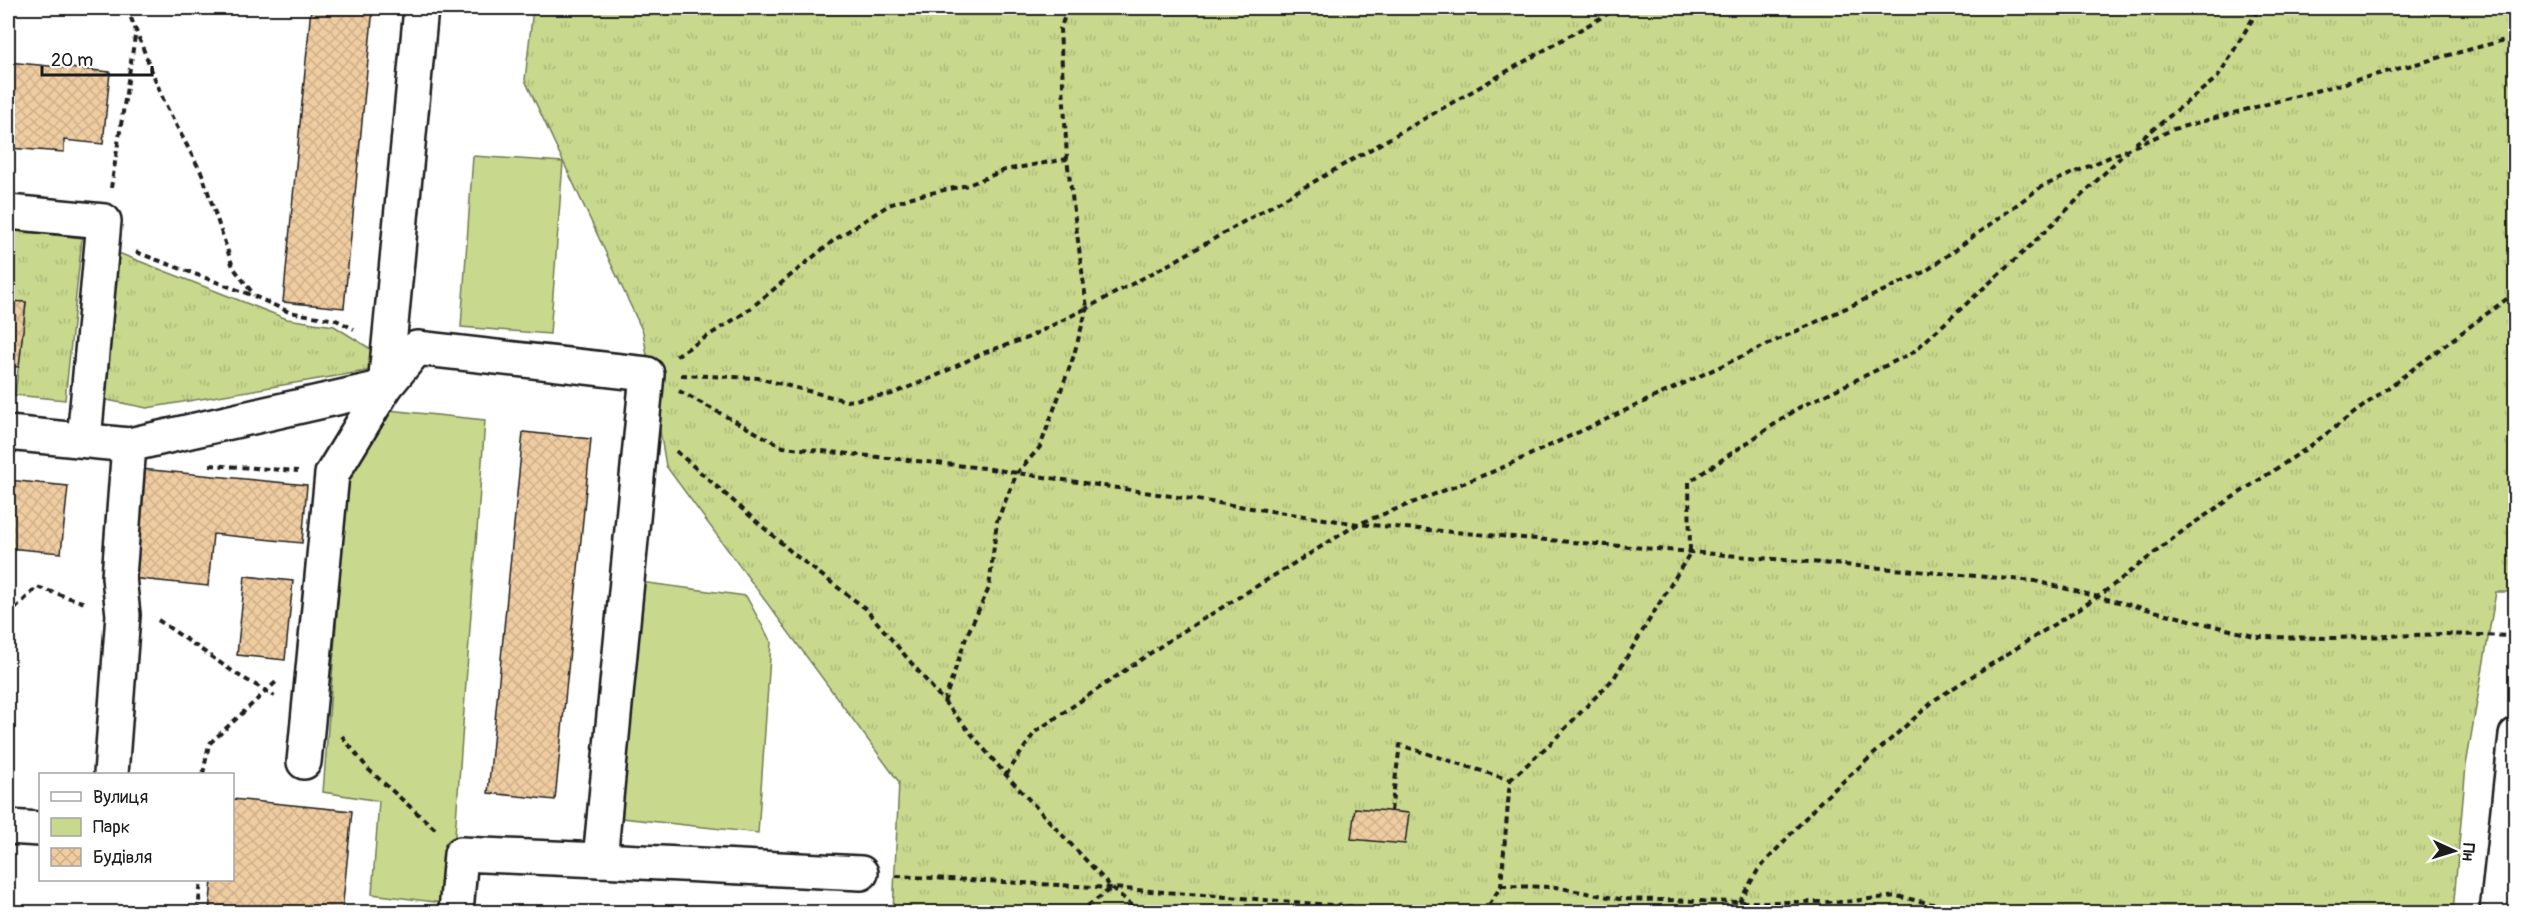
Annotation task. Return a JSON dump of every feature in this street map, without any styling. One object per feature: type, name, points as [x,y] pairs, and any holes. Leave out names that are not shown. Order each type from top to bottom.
[{"type":"lane","points":[[385,387],[421,8]]},
{"type":"lane","points":[[8,212],[103,230],[84,440]]},
{"type":"lane","points":[[304,762],[332,474],[385,387],[417,348],[647,374],[600,860]]},
{"type":"lane","points":[[8,434],[129,445],[385,387]]},
{"type":"lane","points":[[111,773],[123,615],[119,577],[129,445]]},
{"type":"lane","points":[[2497,912],[2514,753]]},
{"type":"lane","points":[[8,827],[39,829]]},
{"type":"lane","points":[[456,912],[461,854],[861,873]]},
{"type":"path","points":[[128,8],[165,104],[202,174],[233,267],[254,296]]},
{"type":"path","points":[[944,702],[967,635],[990,588],[997,521],[1017,472],[1040,447],[1073,358],[1087,308],[1066,159],[1060,29],[1068,8]]},
{"type":"path","points":[[647,374],[758,378],[847,401],[892,394],[983,353],[1026,338],[1087,308],[1175,261],[1618,8]]},
{"type":"path","points":[[1485,912],[1501,886],[1510,780],[1552,742],[1614,678],[1690,553],[1689,482],[1800,407],[1912,353],[2028,248],[2130,148],[2218,77],[2259,8]]},
{"type":"path","points":[[136,28],[116,170],[103,230],[289,312],[336,320],[350,328],[359,329]]},
{"type":"path","points":[[1006,776],[1035,732],[1174,637],[1358,524],[1497,470],[1926,271],[2041,187],[2174,129],[2516,37]]},
{"type":"path","points":[[647,374],[746,312],[834,240],[889,205],[912,197],[968,185],[1005,170],[1066,159]]},
{"type":"path","points":[[1739,902],[1758,870],[1820,802],[1936,699],[2099,596],[2188,527],[2306,449],[2516,292]]},
{"type":"path","points":[[647,374],[783,447],[1017,472],[1358,524],[2035,582],[2258,637],[2335,638],[2442,634],[2516,636]]},
{"type":"path","points":[[644,423],[795,555],[865,608],[1006,776],[1112,888],[1140,912]]},
{"type":"path","points":[[8,616],[38,587],[123,615],[139,608],[266,691],[333,725],[369,770],[461,854]]},
{"type":"path","points":[[203,773],[209,744],[280,678]]},
{"type":"path","points":[[1391,812],[1400,745],[1510,780]]},
{"type":"path","points":[[893,875],[1112,888],[1422,912]]},
{"type":"path","points":[[198,912],[201,881]]},
{"type":"path","points":[[1501,886],[1555,887],[1619,899],[1843,902],[1896,896],[1969,912]]},
{"type":"path","points":[[1079,912],[1112,888]]},
{"type":"green space","points":[[533,8],[2515,8],[2515,592],[2496,592],[2466,765],[2453,912],[893,912],[899,782],[666,466],[643,332],[525,80]]},
{"type":"green space","points":[[473,156],[563,162],[550,334],[461,327]]},
{"type":"green space","points":[[8,230],[82,238],[65,400],[15,395],[26,303],[8,301]]},
{"type":"green space","points":[[116,252],[287,319],[334,326],[374,351],[372,370],[147,408],[107,400],[102,392]]},
{"type":"green space","points":[[388,410],[485,420],[450,904],[372,894],[379,801],[323,792],[351,433]]},
{"type":"green space","points":[[640,582],[746,596],[771,642],[758,833],[613,817]]},
{"type":"building","points":[[311,8],[373,8],[344,308],[283,302]]},
{"type":"building","points":[[8,62],[110,72],[103,144],[64,140],[64,152],[8,148]]},
{"type":"building","points":[[8,301],[26,302],[19,367],[8,366]]},
{"type":"building","points":[[523,432],[591,439],[555,800],[488,793]]},
{"type":"building","points":[[141,469],[307,485],[302,543],[213,534],[208,586],[130,578]]},
{"type":"building","points":[[8,480],[68,486],[61,553],[8,548]]},
{"type":"building","points":[[245,576],[293,581],[285,660],[237,655]]},
{"type":"building","points":[[234,799],[352,811],[342,912],[209,912],[212,881],[234,881]]},
{"type":"building","points":[[1355,808],[1409,813],[1405,844],[1351,839]]},
{"type":"building","points":[[8,884],[13,885],[10,912],[8,912]]}]
